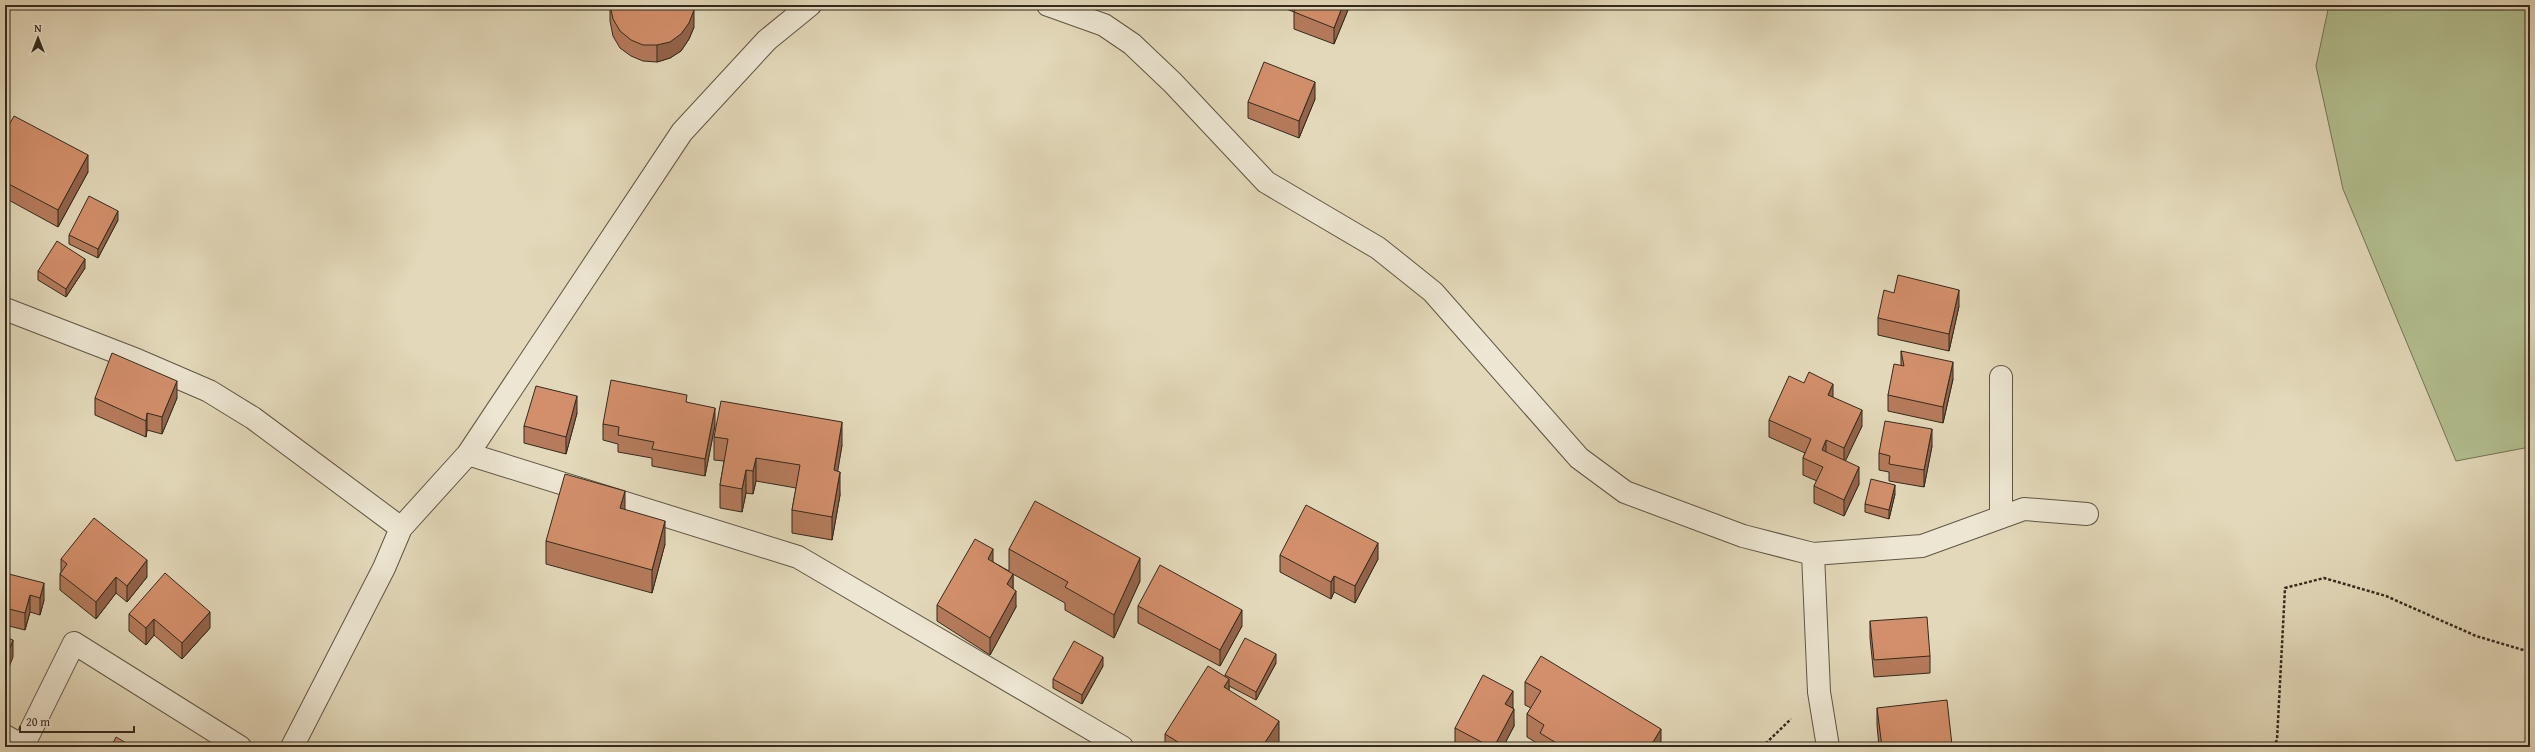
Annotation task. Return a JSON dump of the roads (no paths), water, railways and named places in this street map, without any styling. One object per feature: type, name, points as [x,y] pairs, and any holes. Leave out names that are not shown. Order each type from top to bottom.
[{"type":"street","points":[[292,747],[384,568],[401,528],[468,454],[682,132],[767,40],[810,5]]},
{"type":"street","points":[[1048,5],[1104,25],[1132,44],[1173,83],[1266,182],[1378,248],[1433,292],[1579,458],[1625,492],[1743,536],[1813,554],[1922,546],[2024,509],[2087,514]]},
{"type":"street","points":[[5,309],[137,360],[209,391],[253,418],[401,528]]},
{"type":"street","points":[[2001,377],[2001,517]]},
{"type":"street","points":[[468,454],[798,557],[1122,747]]},
{"type":"street","points":[[1813,554],[1819,692],[1828,747]]},
{"type":"street","points":[[5,736],[23,746],[74,643],[240,747]]}]
